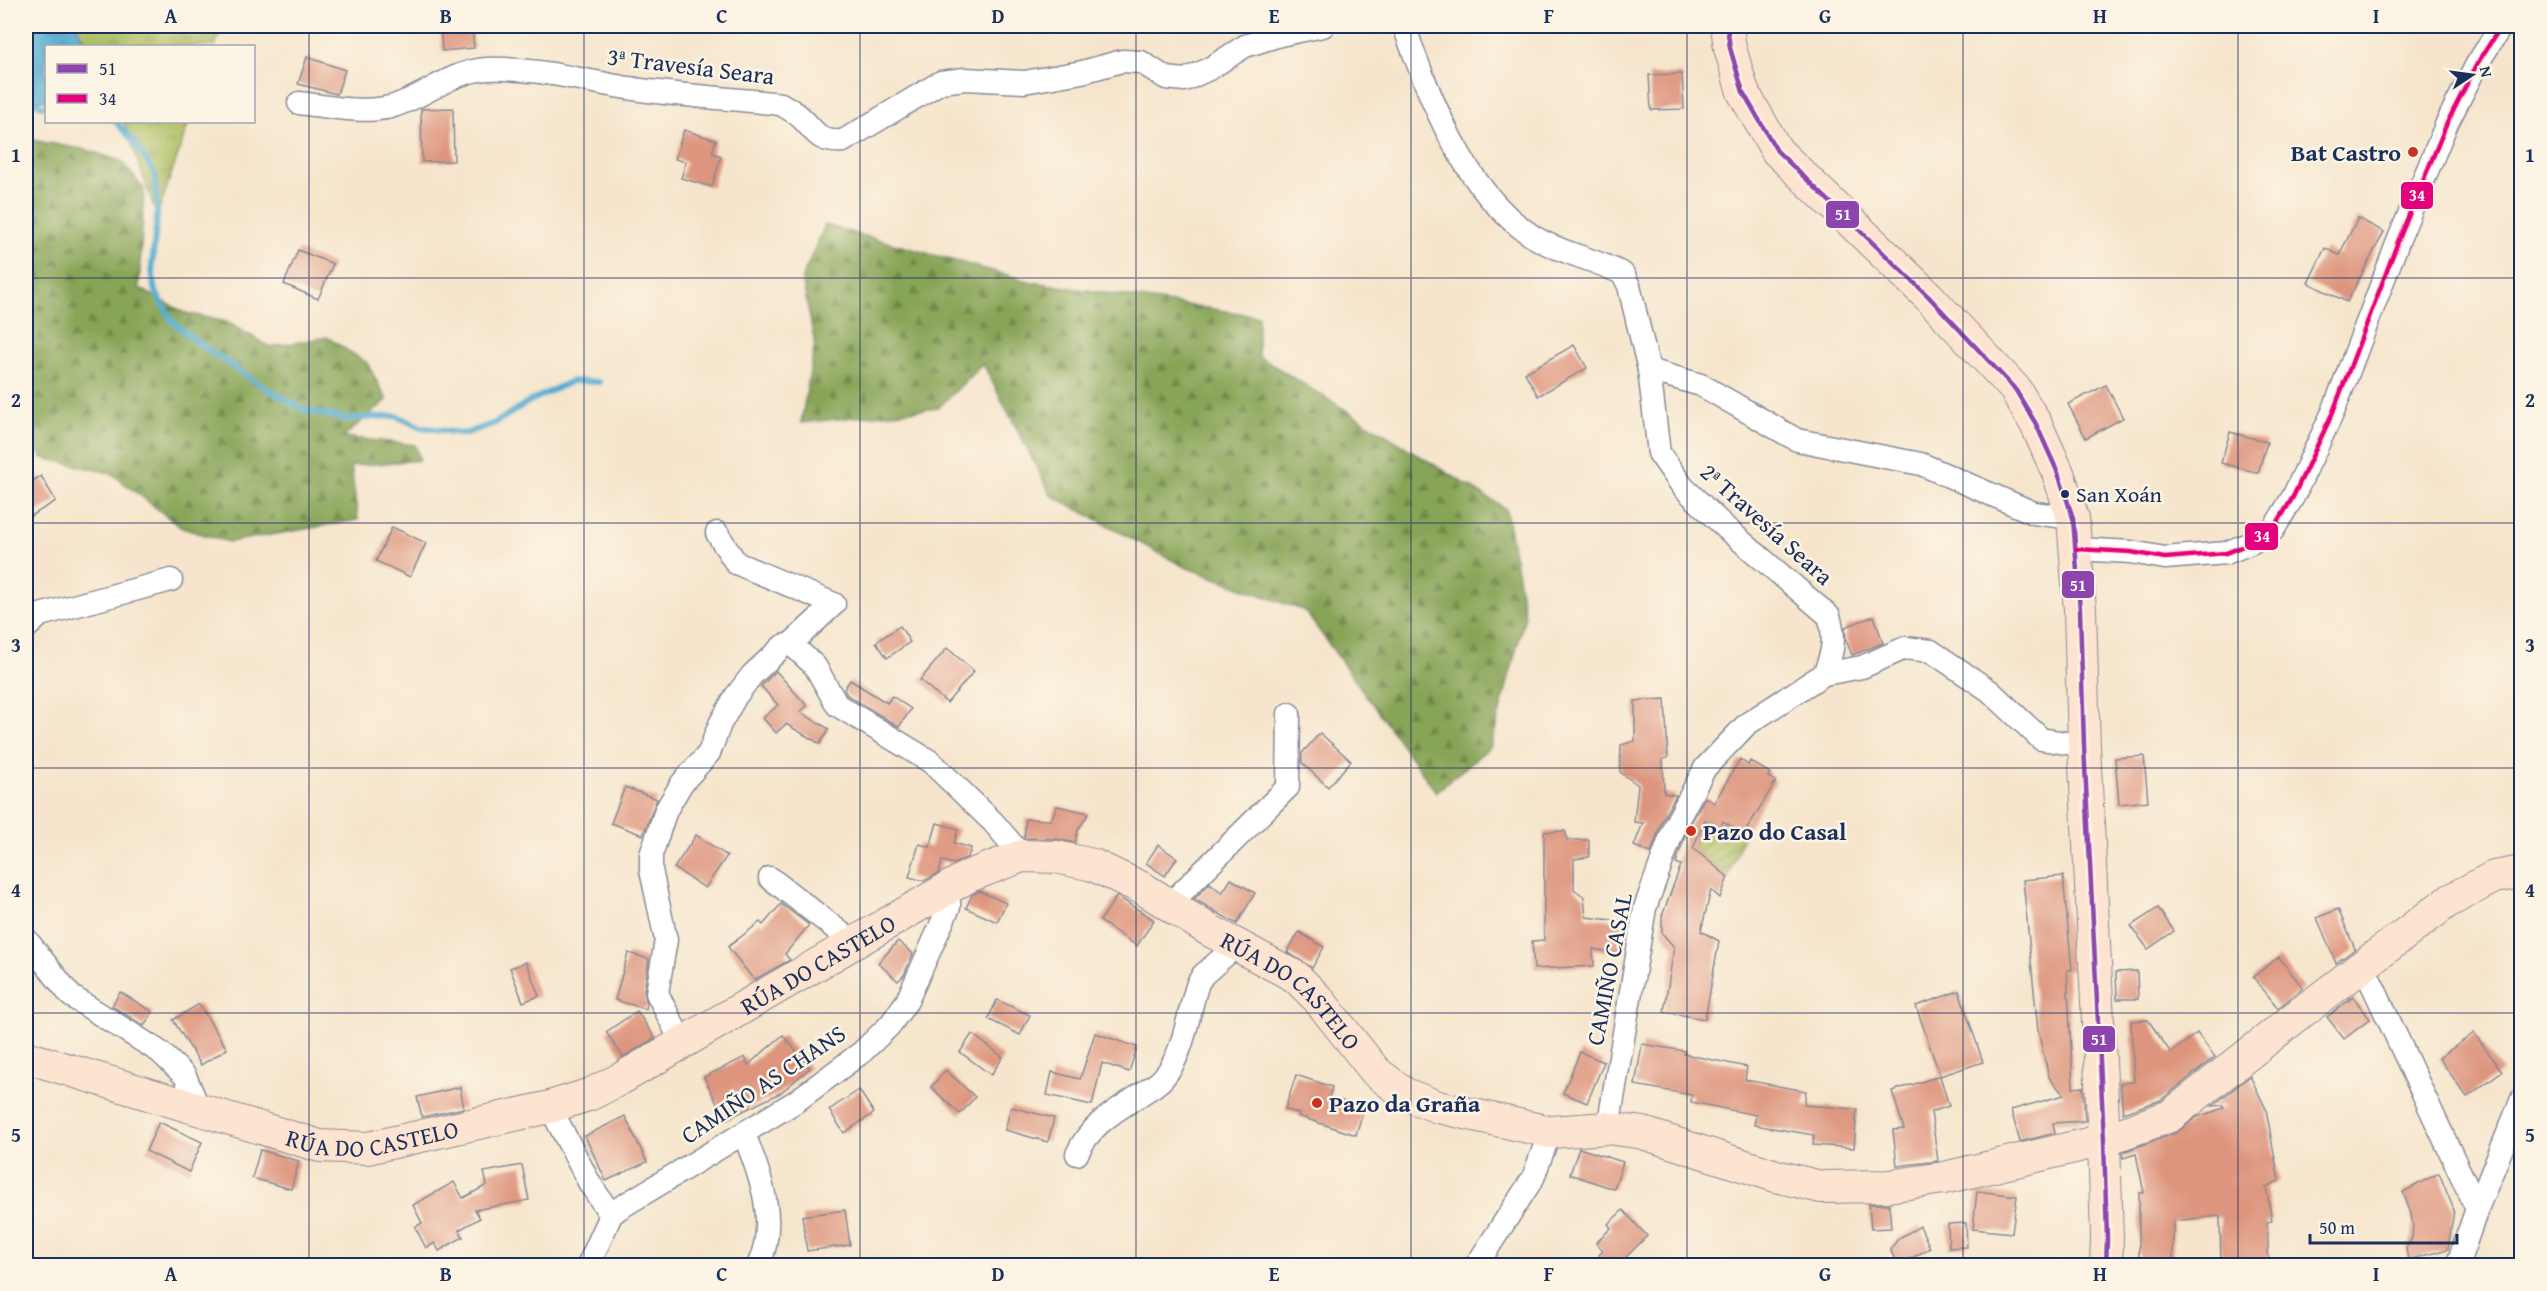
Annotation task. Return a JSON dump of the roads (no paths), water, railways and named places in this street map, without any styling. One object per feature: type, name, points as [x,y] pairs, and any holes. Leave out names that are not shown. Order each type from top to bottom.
[{"type":"street","name":"3ª Travesía Seara","points":[[299,103],[357,109],[389,107],[447,79],[483,70],[512,68],[567,75],[639,90],[781,104],[799,116],[819,137],[830,142],[843,141],[941,82],[965,80],[1024,82],[1082,72],[1122,61],[1141,62],[1166,78],[1185,80],[1209,69],[1245,46],[1280,34],[1323,26]]},
{"type":"street","name":"2ª Travesía Seara","points":[[1404,26],[1422,76],[1452,144],[1486,191],[1509,217],[1535,238],[1623,274],[1629,286],[1649,370],[1659,453],[1683,487],[1727,529],[1829,616],[1834,634],[1831,656],[1824,674]]},
{"type":"street","points":[[1727,26],[1730,48],[1743,92],[1778,151],[1928,296],[2015,389],[2036,424],[2058,473],[2073,518],[2077,549],[2084,746],[2104,1140],[2106,1266]]},
{"type":"street","points":[[2077,549],[2131,552],[2165,558],[2226,553],[2251,543],[2272,530],[2293,497],[2333,412],[2447,123],[2476,64],[2501,26]]},
{"type":"street","points":[[1649,370],[1701,386],[1797,440],[1921,464],[2034,513],[2073,518]]},
{"type":"street","points":[[682,1043],[657,993],[666,940],[651,870],[651,855],[666,810],[682,783],[709,753],[720,724],[736,696],[760,667],[783,646],[791,644],[834,604],[736,563],[717,532]]},
{"type":"street","points":[[26,628],[40,615],[171,580]]},
{"type":"street","points":[[791,644],[815,666],[837,705],[931,762],[993,822],[1022,856]]},
{"type":"street","points":[[1824,674],[1862,667],[1905,648],[1931,651],[1990,691],[2041,739],[2084,746]]},
{"type":"street","name":"CAMIÑO CASAL","points":[[1608,1128],[1645,908],[1675,825],[1705,768],[1746,724],[1824,674]]},
{"type":"street","points":[[1169,905],[1288,788],[1289,714]]},
{"type":"street","name":"RÚA DO CASTELO","points":[[26,1057],[320,1146],[368,1148],[550,1107],[591,1094],[969,876],[1022,856],[1056,857],[1093,865],[1144,889],[1237,945],[1296,976],[1318,999],[1376,1072],[1405,1094],[1438,1107],[1550,1132],[1608,1128],[1643,1132],[1682,1143],[1776,1176],[1821,1187],[1888,1186],[1944,1178],[2104,1140],[2170,1116],[2447,902],[2494,877],[2522,872]]},
{"type":"street","points":[[770,878],[854,943]]},
{"type":"street","name":"CAMIÑO AS CHANS","points":[[611,1215],[795,1102],[862,1052],[890,1025],[907,1001],[949,907],[948,887]]},
{"type":"street","points":[[26,939],[71,996],[160,1052],[185,1076],[200,1111]]},
{"type":"street","points":[[1077,1154],[1084,1139],[1099,1122],[1161,1081],[1171,1068],[1181,1045],[1198,983],[1203,975],[1237,945]]},
{"type":"street","points":[[2363,965],[2477,1209]]},
{"type":"street","points":[[2457,1266],[2477,1209],[2522,1100]]},
{"type":"street","points":[[550,1107],[590,1184],[611,1215],[588,1266]]},
{"type":"street","points":[[1476,1266],[1533,1178],[1550,1132]]},
{"type":"street","points":[[744,1134],[760,1174],[769,1216],[762,1257],[758,1266]]},
{"type":"water","points":[[26,26],[76,26],[86,45],[45,45],[45,101],[26,98]]},
{"type":"waterway","points":[[26,95],[41,106],[45,106]]},
{"type":"waterway","points":[[117,123],[133,141],[155,174],[157,216],[152,265],[154,288],[171,320],[198,343],[259,384],[304,410],[345,419],[396,416],[421,427],[465,434],[495,423],[528,402],[572,381],[599,382]]},
{"type":"place","name":"Bat Castro","points":[[2413,152]]},
{"type":"place","name":"San Xoán","points":[[2065,494]]},
{"type":"place","name":"Pazo do Casal","points":[[1691,831]]},
{"type":"place","name":"Pazo da Graña","points":[[1317,1103]]}]
